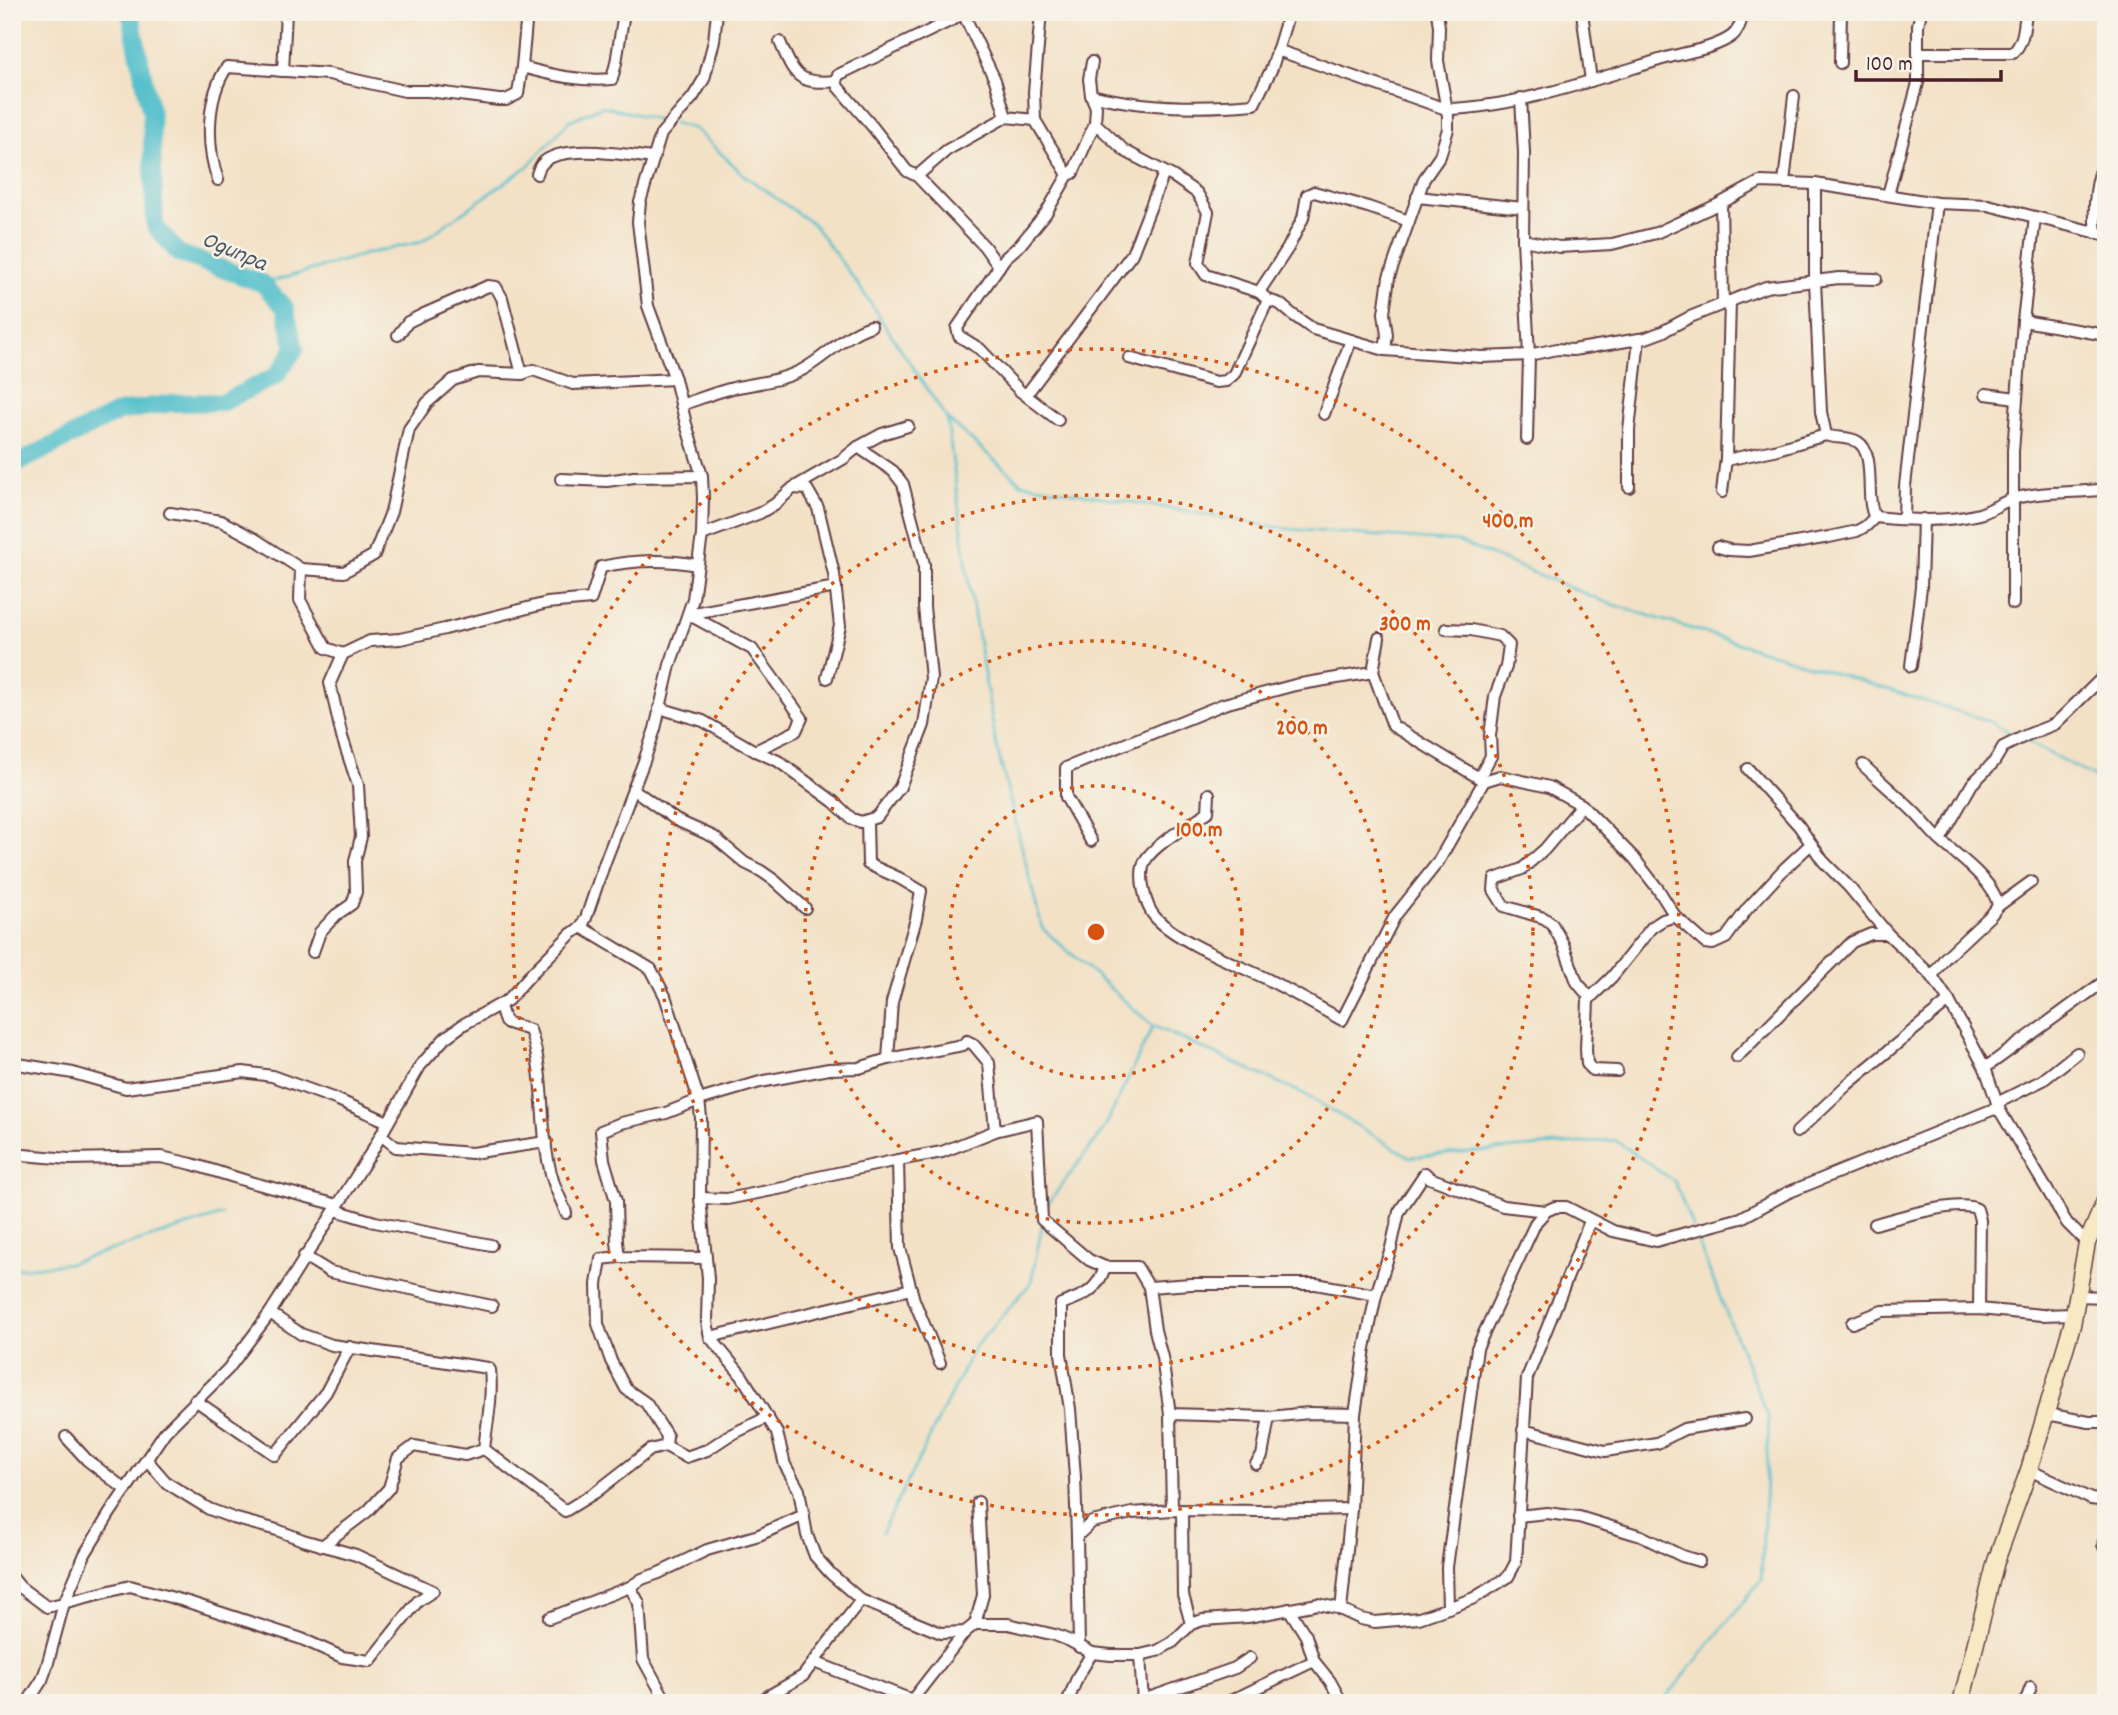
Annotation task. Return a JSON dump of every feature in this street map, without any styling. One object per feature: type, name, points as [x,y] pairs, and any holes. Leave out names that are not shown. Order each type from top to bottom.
[{"type":"street","points":[[227,67],[282,71],[286,12]]},
{"type":"street","points":[[227,67],[329,74],[405,91],[506,100],[518,94],[527,12]]},
{"type":"street","points":[[522,67],[547,74],[612,79],[624,12]]},
{"type":"street","points":[[27,1703],[42,1679],[64,1603],[85,1554],[164,1432],[228,1369],[270,1313],[337,1208],[420,1066],[445,1038],[464,1024],[508,1000],[571,934],[581,927],[586,918],[655,729],[670,665],[693,599],[702,535],[702,476],[675,379],[648,306],[638,222],[640,202],[661,134],[693,97],[704,79],[714,41],[717,12]]},
{"type":"street","points":[[1041,12],[1034,92],[1035,120],[1069,175]]},
{"type":"street","points":[[1091,95],[1113,101],[1148,105],[1221,107],[1254,104],[1272,68],[1289,12]]},
{"type":"street","points":[[1385,350],[1387,335],[1384,313],[1389,276],[1424,179],[1446,142],[1448,116],[1438,61],[1437,12]]},
{"type":"street","points":[[1582,12],[1591,81]]},
{"type":"street","points":[[1277,50],[1446,109],[1464,109],[1591,81],[1723,40],[1734,34],[1742,20],[1743,12]]},
{"type":"street","points":[[1840,64],[1841,12]]},
{"type":"street","points":[[1888,195],[1918,83],[1918,26],[1921,12]]},
{"type":"street","points":[[1918,53],[2013,53],[2022,37],[2026,12]]},
{"type":"street","points":[[999,267],[984,246],[917,176],[907,171],[838,87],[836,81],[838,75],[963,13],[995,79],[1006,117]]},
{"type":"street","points":[[780,42],[791,68],[802,78],[814,84],[836,81]]},
{"type":"street","points":[[1058,420],[1026,395],[979,349],[959,336],[957,328],[1005,258],[1020,246],[1073,173],[1095,122],[1096,107],[1089,79],[1092,62]]},
{"type":"street","points":[[218,180],[212,163],[213,100],[220,77],[227,67]]},
{"type":"street","points":[[1784,182],[1794,96]]},
{"type":"street","points":[[1521,98],[1524,153],[1523,240],[1529,355],[1527,439]]},
{"type":"street","points":[[917,176],[947,150],[1006,117],[1035,120]]},
{"type":"street","points":[[1095,122],[1125,151],[1197,193],[1208,212],[1198,263],[1206,275],[1280,303],[1313,329],[1385,350],[1482,357],[1573,350],[1639,339],[1662,332],[1690,317],[1766,287],[1839,278],[1876,279]]},
{"type":"street","points":[[537,174],[541,165],[549,158],[562,154],[590,152],[653,158]]},
{"type":"street","points":[[2101,234],[2094,211],[2096,190],[2106,156]]},
{"type":"street","points":[[1026,395],[1132,254],[1164,173]]},
{"type":"street","points":[[1523,240],[1559,247],[1612,244],[1656,233],[1760,182],[1815,184],[1937,203],[1987,205],[2101,234]]},
{"type":"street","points":[[1815,184],[1815,281],[1821,412],[1826,435]]},
{"type":"street","points":[[1129,358],[1216,382],[1226,381],[1234,374],[1264,296],[1303,218],[1307,195],[1314,192],[1368,206],[1409,221]]},
{"type":"street","points":[[1417,197],[1523,208]]},
{"type":"street","points":[[1721,203],[1727,303],[1726,458],[1723,492]]},
{"type":"street","points":[[1904,518],[1937,203]]},
{"type":"street","points":[[2013,604],[2012,499],[2016,397],[2035,217]]},
{"type":"street","points":[[398,335],[408,322],[424,314],[478,289],[496,287],[502,298],[522,374]]},
{"type":"street","points":[[2023,321],[2106,335]]},
{"type":"street","points":[[681,405],[730,388],[780,379],[824,356],[857,330],[871,326]]},
{"type":"street","points":[[1629,487],[1629,430],[1639,339]]},
{"type":"street","points":[[1324,414],[1350,340]]},
{"type":"street","points":[[170,513],[221,521],[255,538],[301,569],[344,572],[374,555],[391,512],[409,429],[427,403],[453,380],[478,372],[522,374],[533,370],[573,384],[675,379]]},
{"type":"street","points":[[1986,394],[2016,397]]},
{"type":"street","points":[[702,535],[760,513],[793,488],[843,459],[858,447],[882,434],[908,426]]},
{"type":"street","points":[[1726,458],[1774,450],[1826,435],[1860,443],[1866,450],[1870,507],[1875,517]]},
{"type":"street","points":[[659,708],[703,721],[778,761],[834,802],[852,819],[861,822],[877,817],[900,787],[924,725],[931,678],[923,564],[903,484],[893,471],[858,447]]},
{"type":"street","points":[[561,479],[607,481],[634,477],[702,476]]},
{"type":"street","points":[[793,488],[807,489],[818,508],[836,587],[840,626],[827,678]]},
{"type":"street","points":[[1718,547],[1749,551],[1857,531],[1875,517],[1950,519],[1979,514],[2012,499],[2106,489]]},
{"type":"street","points":[[1912,666],[1921,587],[1923,519]]},
{"type":"street","points":[[313,952],[320,932],[336,915],[352,904],[356,892],[355,861],[361,837],[358,785],[342,737],[330,683],[343,654],[370,641],[400,639],[547,603],[591,599],[601,567],[625,562],[674,561],[697,565]]},
{"type":"street","points":[[301,569],[300,600],[326,648],[343,654]]},
{"type":"street","points":[[688,614],[836,587]]},
{"type":"street","points":[[688,614],[752,649],[802,718],[796,731],[755,751]]},
{"type":"street","points":[[1209,794],[1208,812],[1157,848],[1144,862],[1142,891],[1154,916],[1177,934],[1342,1020],[1395,916],[1438,862],[1491,756],[1490,736],[1495,696],[1506,667],[1509,645],[1500,636],[1471,630],[1446,629]]},
{"type":"street","points":[[1379,638],[1373,672],[1394,726],[1481,779],[1500,776],[1549,787],[1581,805],[1634,858],[1675,916],[1705,943],[1713,944],[1726,938],[1747,909],[1811,844]]},
{"type":"street","points":[[1091,841],[1066,797],[1066,768],[1224,704],[1295,685],[1373,672]]},
{"type":"street","points":[[1940,840],[1972,785],[1994,762],[2003,747],[2055,724],[2106,674]]},
{"type":"street","points":[[1863,765],[1958,854],[1993,891],[1998,906]]},
{"type":"street","points":[[1748,769],[1789,814],[1824,861],[1888,933],[1932,976],[1949,1001],[1985,1068],[1998,1107],[2067,1223],[2087,1243]]},
{"type":"street","points":[[633,789],[676,820],[714,837],[744,863],[774,880],[805,908]]},
{"type":"street","points":[[1581,805],[1545,849],[1522,869],[1495,879],[1494,890],[1504,906],[1544,918],[1552,924],[1563,944],[1577,982],[1590,998]]},
{"type":"street","points":[[867,821],[868,864],[921,891],[916,919],[892,1002],[888,1059]]},
{"type":"street","points":[[1932,976],[1945,958],[1998,906],[2031,882]]},
{"type":"street","points":[[1617,1071],[1593,1069],[1587,1064],[1587,1003],[1652,927],[1675,916]]},
{"type":"street","points":[[581,927],[651,969],[666,996],[699,1100],[700,1198],[710,1337],[733,1363],[777,1433],[785,1465],[799,1490],[807,1535],[815,1556],[861,1600],[941,1633],[965,1632]]},
{"type":"street","points":[[1737,1057],[1852,942],[1871,934],[1888,933]]},
{"type":"street","points":[[1985,1068],[2106,981]]},
{"type":"street","points":[[1797,1132],[1847,1084],[1949,1001]]},
{"type":"street","points":[[500,1006],[505,1022],[530,1030],[537,1048],[552,1177],[566,1213]]},
{"type":"street","points":[[619,1256],[615,1201],[604,1160],[601,1131],[621,1123],[666,1113],[760,1082],[829,1069],[859,1068],[888,1059],[963,1045],[967,1041],[971,1042],[989,1063],[995,1131]]},
{"type":"street","points":[[1448,1608],[1448,1559],[1477,1348],[1536,1222],[1546,1211],[1555,1207],[1566,1207],[1613,1231],[1656,1241],[1741,1218],[1787,1193],[1994,1109],[2043,1080],[2077,1053]]},
{"type":"street","points":[[12,1063],[73,1073],[126,1088],[243,1072],[272,1076],[388,1122]]},
{"type":"street","points":[[700,1198],[727,1199],[788,1187],[808,1179],[942,1152],[995,1131],[1037,1121],[1042,1220],[1089,1260],[1105,1267],[1137,1267],[1149,1287],[1170,1414],[1183,1595],[1191,1625]]},
{"type":"street","points":[[381,1135],[396,1147],[472,1153],[546,1142]]},
{"type":"street","points":[[12,1154],[69,1159],[161,1157],[337,1208],[375,1222],[491,1245]]},
{"type":"street","points":[[898,1160],[900,1248],[911,1289],[940,1363]]},
{"type":"street","points":[[1341,1610],[1351,1509],[1355,1414],[1376,1295],[1399,1212],[1425,1173],[1430,1178],[1503,1206],[1546,1211]]},
{"type":"street","points":[[1961,1703],[1996,1561],[2047,1414],[2074,1314],[2087,1243],[2106,1199]]},
{"type":"street","points":[[1875,1224],[1951,1206],[1971,1205],[1977,1209],[1980,1220],[1979,1309]]},
{"type":"street","points":[[975,1624],[1008,1625],[1055,1635],[1092,1653],[1140,1655],[1157,1651],[1203,1619],[1248,1617],[1318,1604],[1374,1622],[1419,1618],[1474,1598],[1508,1577],[1516,1562],[1519,1548],[1518,1516],[1527,1378],[1590,1221]]},
{"type":"street","points":[[304,1256],[330,1272],[492,1306]]},
{"type":"street","points":[[666,1446],[667,1436],[646,1403],[626,1388],[611,1361],[598,1324],[597,1284],[601,1259],[619,1256],[706,1258]]},
{"type":"street","points":[[1079,1647],[1075,1477],[1071,1422],[1061,1354],[1061,1304],[1088,1294],[1102,1276],[1105,1267]]},
{"type":"street","points":[[1149,1287],[1191,1284],[1316,1284],[1376,1295]]},
{"type":"street","points":[[710,1337],[911,1289]]},
{"type":"street","points":[[2077,1296],[2106,1297]]},
{"type":"street","points":[[1852,1323],[1882,1311],[1979,1309],[2042,1315],[2074,1314]]},
{"type":"street","points":[[270,1313],[300,1334],[332,1345],[488,1368],[493,1390],[489,1400],[484,1449]]},
{"type":"street","points":[[195,1400],[275,1455],[327,1392],[350,1347]]},
{"type":"street","points":[[1170,1414],[1355,1414]]},
{"type":"street","points":[[2047,1414],[2089,1422],[2106,1422]]},
{"type":"street","points":[[1255,1464],[1262,1456],[1269,1416]]},
{"type":"street","points":[[484,1449],[565,1511],[596,1492],[650,1450],[666,1446],[686,1457],[708,1450],[727,1436],[768,1417]]},
{"type":"street","points":[[1523,1430],[1605,1451],[1657,1443],[1684,1429],[1745,1419]]},
{"type":"street","points":[[66,1437],[88,1460],[125,1490]]},
{"type":"street","points":[[322,1546],[368,1511],[389,1488],[398,1458],[414,1446],[464,1455],[484,1449]]},
{"type":"street","points":[[12,1577],[20,1587],[47,1607],[130,1586],[302,1639],[342,1657],[370,1661],[418,1601],[433,1591],[356,1555],[209,1509],[167,1483],[147,1460]]},
{"type":"street","points":[[2029,1470],[2091,1499],[2106,1501]]},
{"type":"street","points":[[814,1662],[912,1700],[965,1632],[975,1624],[983,1595],[978,1503]]},
{"type":"street","points":[[1077,1536],[1092,1522],[1132,1513],[1177,1510],[1351,1509]]},
{"type":"street","points":[[1518,1516],[1547,1513],[1578,1517],[1641,1536],[1699,1562]]},
{"type":"street","points":[[549,1618],[630,1587],[642,1578],[707,1550],[759,1535],[804,1515]]},
{"type":"street","points":[[2106,1534],[2103,1545],[2106,1549]]},
{"type":"street","points":[[630,1587],[639,1603],[643,1659],[667,1703]]},
{"type":"street","points":[[756,1703],[803,1676],[861,1600]]},
{"type":"street","points":[[1289,1609],[1306,1636],[1314,1661],[1342,1703]]},
{"type":"street","points":[[1067,1703],[1078,1676],[1092,1653]]},
{"type":"street","points":[[1140,1655],[1143,1701],[1235,1668],[1250,1658]]},
{"type":"street","points":[[1226,1703],[1314,1661]]},
{"type":"street","points":[[2025,1703],[2031,1688]]},
{"type":"waterway","name":"Ogunpa","points":[[12,466],[119,412],[172,403],[223,402],[276,376],[295,349],[285,308],[262,283],[178,253],[155,226],[151,113],[130,12]]},
{"type":"waterway","points":[[263,284],[366,254],[421,242],[528,166],[569,121],[603,106],[667,122]]},
{"type":"waterway","points":[[673,123],[695,129],[745,176],[814,225],[859,286],[947,419],[1021,483],[1288,529],[1459,542],[1608,603],[1986,720],[2017,736]]},
{"type":"waterway","points":[[947,419],[970,591],[996,744],[1042,928],[1153,1026],[1304,1094],[1410,1157],[1615,1140],[1675,1182],[1693,1229]]},
{"type":"waterway","points":[[2026,741],[2106,783]]},
{"type":"waterway","points":[[1046,1206],[1104,1129],[1153,1026]]},
{"type":"waterway","points":[[12,1269],[70,1263],[222,1215]]},
{"type":"waterway","points":[[882,1533],[974,1348],[1031,1283],[1042,1226]]},
{"type":"waterway","points":[[1662,1703],[1761,1580],[1769,1419],[1695,1235]]}]
